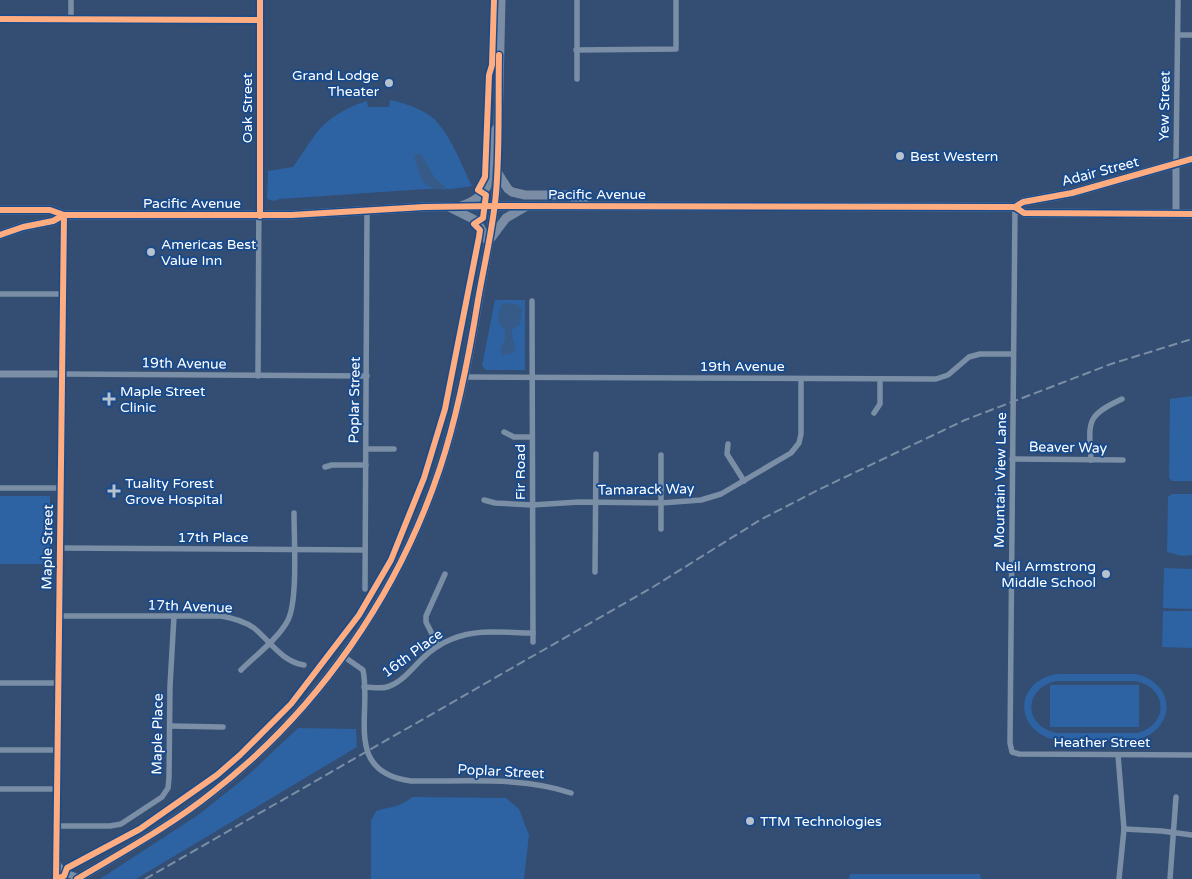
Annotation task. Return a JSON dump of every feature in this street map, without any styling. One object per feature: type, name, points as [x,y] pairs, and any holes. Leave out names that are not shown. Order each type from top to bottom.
[{"type":"highway","points":[[78,878],[157,831],[214,791],[258,753],[288,723],[319,688],[343,656],[382,596],[418,524],[441,465],[454,422],[464,377],[494,206],[497,170],[501,0]]},
{"type":"highway","points":[[461,206],[476,199],[485,191],[487,186],[490,140],[498,127]]},
{"type":"highway","name":"Adair Street","points":[[1015,207],[1023,202],[1072,193],[1192,159]]},
{"type":"highway","points":[[497,170],[508,190],[512,192],[525,196],[568,196],[588,206]]},
{"type":"highway","name":"Pacific Avenue","points":[[494,206],[1015,207],[1024,212],[1192,214]]},
{"type":"highway","points":[[488,242],[506,218],[527,206]]},
{"type":"highway","points":[[449,207],[477,221],[488,242]]},
{"type":"main road","name":"Pacific Avenue","points":[[0,210],[50,210],[64,214],[260,216],[494,206]]},
{"type":"main road","points":[[0,235],[23,227],[53,221],[64,214]]},
{"type":"street","points":[[72,0],[72,19]]},
{"type":"street","name":"Oak Street","points":[[258,376],[260,0]]},
{"type":"street","points":[[577,0],[577,79]]},
{"type":"street","points":[[576,50],[676,49],[676,0]]},
{"type":"street","name":"Yew Street","points":[[1176,213],[1178,0]]},
{"type":"street","points":[[0,19],[260,20]]},
{"type":"street","points":[[1178,35],[1192,36]]},
{"type":"street","name":"Mountain View Lane","points":[[1012,752],[1010,744],[1015,207]]},
{"type":"street","name":"Poplar Street","points":[[365,589],[367,211]]},
{"type":"street","name":"Maple Street","points":[[56,879],[56,750],[64,214]]},
{"type":"street","points":[[0,294],[63,294]]},
{"type":"street","name":"Fir Road","points":[[532,301],[533,642]]},
{"type":"street","name":"19th Avenue","points":[[464,377],[936,379],[948,375],[969,357],[980,354],[1013,354]]},
{"type":"street","name":"19th Avenue","points":[[0,374],[367,376]]},
{"type":"street","name":"Tamarack Way","points":[[484,500],[495,503],[532,504],[596,502],[661,503],[701,500],[721,494],[792,453],[799,443],[801,434],[802,379]]},
{"type":"street","points":[[874,414],[880,404],[880,379]]},
{"type":"street","points":[[1091,460],[1090,439],[1092,420],[1095,414],[1122,399]]},
{"type":"street","points":[[504,432],[514,437],[532,437]]},
{"type":"street","points":[[728,444],[727,454],[744,481]]},
{"type":"street","points":[[366,449],[394,449]]},
{"type":"street","points":[[595,572],[596,454]]},
{"type":"street","points":[[661,455],[661,529]]},
{"type":"street","name":"Beaver Way","points":[[1012,459],[1123,460]]},
{"type":"street","points":[[326,467],[332,465],[366,465]]},
{"type":"street","points":[[0,488],[60,488]]},
{"type":"street","points":[[240,670],[284,626],[292,612],[294,594],[294,513]]},
{"type":"street","name":"17th Place","points":[[60,548],[365,550]]},
{"type":"street","points":[[438,646],[426,622],[426,616],[444,574]]},
{"type":"street","name":"17th Avenue","points":[[58,616],[233,618],[254,628],[285,658],[304,665]]},
{"type":"street","name":"Maple Place","points":[[56,826],[116,826],[162,797],[166,792],[169,783],[174,616]]},
{"type":"street","name":"16th Place","points":[[364,688],[385,687],[394,684],[408,674],[438,646],[467,634],[533,632]]},
{"type":"street","name":"Poplar Street","points":[[343,656],[363,670],[365,745],[375,763],[388,774],[401,780],[411,781],[528,783],[571,792]]},
{"type":"street","points":[[0,683],[58,683]]},
{"type":"street","points":[[170,726],[223,727]]},
{"type":"street","points":[[0,750],[56,750]]},
{"type":"street","name":"Heather Street","points":[[1012,752],[1028,754],[1192,755]]},
{"type":"street","points":[[1118,755],[1124,829],[1119,879]]},
{"type":"street","points":[[0,789],[56,789]]},
{"type":"street","points":[[1170,879],[1176,797]]},
{"type":"street","points":[[1124,829],[1192,836]]},
{"type":"street","points":[[56,862],[62,872],[78,878]]},
{"type":"shaded area","points":[[390,100],[407,104],[433,118],[450,141],[472,186],[452,189],[426,189],[280,199],[274,201],[267,199],[268,171],[293,167],[325,124],[353,106],[367,101],[368,107],[389,107]]},
{"type":"shaded area","points":[[421,154],[435,178],[446,190],[437,189],[426,184],[420,176],[414,156]]},
{"type":"shaded area","points":[[495,300],[525,300],[525,370],[486,370],[482,366]]},
{"type":"shaded area","points":[[502,303],[517,304],[522,309],[520,324],[512,330],[515,347],[514,353],[503,355],[500,350],[505,339],[505,330],[498,318]]},
{"type":"shaded area","points":[[1192,396],[1192,481],[1172,481],[1169,478],[1170,399]]},
{"type":"shaded area","points":[[1172,494],[1192,494],[1192,555],[1182,556],[1167,552],[1168,497]]},
{"type":"shaded area","points":[[0,496],[50,496],[50,564],[0,564]]},
{"type":"shaded area","points":[[1164,568],[1192,569],[1192,609],[1163,608]]},
{"type":"shaded area","points":[[1163,611],[1192,611],[1192,648],[1162,647]]},
{"type":"shaded area","points":[[1057,674],[1136,674],[1149,679],[1159,687],[1164,696],[1166,706],[1165,717],[1150,734],[1137,740],[1056,740],[1042,735],[1032,727],[1026,717],[1024,706],[1026,696],[1033,686],[1043,678]],"holes":[[[1056,681],[1136,681],[1147,685],[1154,691],[1159,698],[1161,706],[1155,722],[1138,733],[1057,733],[1046,729],[1033,716],[1031,707],[1037,691],[1045,685]]]},
{"type":"shaded area","points":[[1050,685],[1139,685],[1139,727],[1050,727]]},
{"type":"shaded area","points":[[298,728],[356,729],[357,747],[136,879],[100,879],[198,815],[247,776]]},
{"type":"shaded area","points":[[412,797],[506,798],[519,809],[529,835],[524,879],[371,879],[371,821],[376,811],[399,805]]},
{"type":"shaded area","points":[[850,874],[980,874],[981,879],[849,879]]},
{"type":"railway","points":[[145,879],[653,587],[760,520],[818,490],[965,420],[1111,364],[1192,339]]},
{"type":"cycle path","points":[[260,0],[260,216]]},
{"type":"cycle path","points":[[56,879],[64,876],[67,868],[140,829],[217,775],[240,755],[291,704],[359,615],[391,560],[424,478],[445,409],[479,237],[480,230],[474,224],[483,218],[486,195],[478,190],[485,177],[494,0]]},
{"type":"cycle path","points":[[0,19],[260,20]]},
{"type":"cycle path","points":[[77,879],[147,837],[198,803],[252,759],[288,724],[321,686],[351,646],[378,604],[402,560],[423,515],[440,468],[458,406],[467,364],[495,206],[498,158],[499,55]]},
{"type":"cycle path","points":[[1015,207],[1023,202],[1072,193],[1192,159]]},
{"type":"cycle path","points":[[0,210],[50,210],[64,215],[292,215],[424,207],[494,206],[1015,207],[1024,213],[1192,214]]},
{"type":"cycle path","points":[[0,235],[23,227],[53,221],[64,215]]},
{"type":"cycle path","points":[[56,879],[64,215]]},
{"type":"place","name":"Grand Lodge Theater","points":[[389,83]]},
{"type":"place","name":"Best Western","points":[[900,156]]},
{"type":"place","name":"Americas Best Value Inn","points":[[151,252]]},
{"type":"place","name":"Maple Street Clinic","points":[[109,399]]},
{"type":"place","name":"Tuality Forest Grove Hospital","points":[[114,491]]},
{"type":"place","name":"Neil Armstrong Middle School","points":[[1106,574]]},
{"type":"place","name":"TTM Technologies","points":[[750,821]]}]
